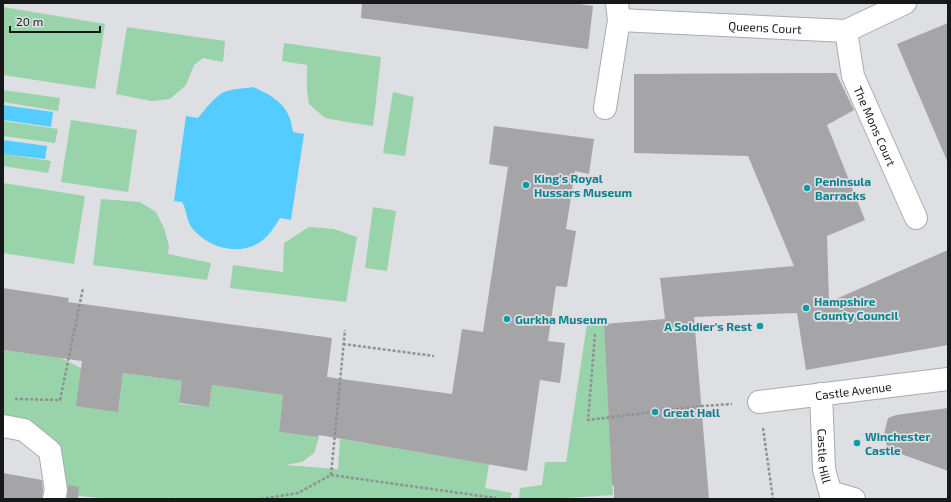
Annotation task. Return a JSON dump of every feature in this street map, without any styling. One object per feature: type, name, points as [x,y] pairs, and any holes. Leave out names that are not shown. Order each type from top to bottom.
[{"type":"street","name":"Queens Court","points":[[618,12],[846,31],[905,3]]},
{"type":"street","points":[[605,108],[618,12]]},
{"type":"street","name":"The Mons Court","points":[[846,31],[852,76],[916,218]]},
{"type":"street","name":"Castle Avenue","points":[[759,402],[948,379]]},
{"type":"street","name":"Castle Hill","points":[[821,394],[824,469],[830,492],[854,499]]},
{"type":"street","points":[[3,426],[24,430],[50,451],[56,490],[54,499]]},
{"type":"path","points":[[10,399],[60,400],[83,288]]},
{"type":"path","points":[[331,475],[345,330]]},
{"type":"path","points":[[595,334],[588,420],[702,406]]},
{"type":"path","points":[[343,344],[434,356]]},
{"type":"path","points":[[766,452],[773,499]]},
{"type":"path","points":[[261,499],[298,493],[331,475],[496,499]]},
{"type":"green space","points":[[3,7],[105,24],[95,89],[3,75]]},
{"type":"green space","points":[[127,27],[225,41],[223,62],[203,58],[194,65],[186,85],[170,99],[151,101],[116,94]]},
{"type":"green space","points":[[284,43],[381,57],[373,126],[325,118],[309,104],[307,91],[307,65],[282,61]]},
{"type":"green space","points":[[3,90],[60,98],[58,111],[3,102]]},
{"type":"green space","points":[[393,92],[414,97],[405,156],[383,153]]},
{"type":"green space","points":[[71,120],[137,130],[128,192],[61,182]]},
{"type":"green space","points":[[3,121],[58,129],[55,143],[3,136]]},
{"type":"green space","points":[[3,154],[51,161],[48,173],[3,166]]},
{"type":"green space","points":[[3,183],[85,196],[74,264],[3,253]]},
{"type":"green space","points":[[101,199],[140,202],[156,212],[164,228],[169,246],[168,254],[211,263],[207,280],[93,265]]},
{"type":"green space","points":[[373,207],[396,211],[387,271],[365,268]]},
{"type":"green space","points":[[309,227],[334,229],[357,237],[346,302],[230,288],[233,265],[283,272],[284,243]]},
{"type":"green space","points":[[587,324],[604,324],[613,495],[548,499],[519,499],[520,488],[542,485],[545,462],[566,462]]},
{"type":"green space","points":[[3,350],[61,358],[81,368],[118,412],[123,373],[182,381],[179,404],[209,407],[212,385],[283,395],[279,432],[319,437],[314,453],[302,462],[285,465],[338,469],[340,439],[489,464],[485,488],[512,493],[510,499],[169,499],[169,497],[165,499],[110,499],[62,494],[57,448],[3,420]]},
{"type":"water","points":[[253,87],[275,99],[289,115],[293,132],[304,134],[291,220],[280,218],[268,235],[254,245],[235,249],[216,246],[199,235],[192,228],[182,202],[174,201],[186,116],[198,118],[212,101],[226,91]]},
{"type":"water","points":[[3,105],[53,112],[51,127],[3,120]]},
{"type":"water","points":[[3,140],[47,146],[45,159],[3,154]]},
{"type":"building","points":[[362,3],[572,3],[593,6],[588,49],[361,18]]},
{"type":"building","points":[[948,23],[948,163],[897,44]]},
{"type":"building","points":[[836,73],[854,110],[827,125],[865,220],[827,236],[829,302],[948,250],[948,345],[806,370],[797,313],[694,317],[709,499],[614,499],[604,324],[665,319],[660,278],[794,266],[748,156],[634,153],[634,74]]},
{"type":"building","points":[[494,126],[594,139],[589,174],[575,171],[566,229],[576,231],[567,287],[556,286],[548,341],[565,343],[560,383],[540,380],[527,471],[319,435],[318,437],[279,432],[283,395],[212,385],[209,407],[179,403],[182,381],[123,373],[118,412],[76,406],[82,361],[3,350],[3,288],[69,298],[68,302],[332,338],[327,377],[452,394],[462,329],[483,332],[508,167],[489,164]]},
{"type":"building","points":[[948,408],[948,471],[893,451],[887,447],[884,434],[888,418],[896,415]]},
{"type":"building","points":[[3,473],[42,480],[42,499],[3,499]]},
{"type":"building","points":[[68,485],[79,487],[78,499],[67,499]]},
{"type":"place","name":"King's Royal Hussars Museum","points":[[526,185]]},
{"type":"place","name":"Peninsula Barracks","points":[[807,188]]},
{"type":"place","name":"Hampshire County Council","points":[[806,308]]},
{"type":"place","name":"Gurkha Museum","points":[[507,319]]},
{"type":"place","name":"A Soldier's Rest","points":[[760,326]]},
{"type":"place","name":"Great Hall","points":[[655,412]]},
{"type":"place","name":"Winchester Castle","points":[[857,443]]}]
